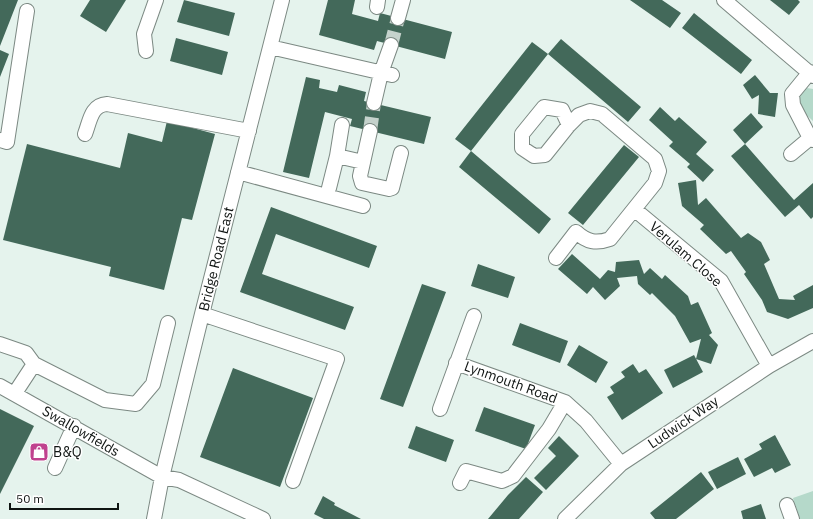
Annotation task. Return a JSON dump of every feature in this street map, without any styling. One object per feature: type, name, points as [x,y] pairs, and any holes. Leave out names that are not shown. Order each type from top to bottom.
[{"type":"street","points":[[146,51],[144,34],[156,0]]},
{"type":"street","name":"Bridge Road East","points":[[154,519],[162,477],[202,314],[282,0]]},
{"type":"street","points":[[398,18],[403,0]]},
{"type":"street","points":[[724,0],[811,74],[792,94],[793,105],[812,139],[791,154]]},
{"type":"street","points":[[0,140],[7,142],[27,11]]},
{"type":"street","points":[[374,103],[386,74],[391,45]]},
{"type":"street","points":[[270,47],[386,74]]},
{"type":"street","points":[[85,134],[94,110],[100,104],[107,104],[249,131]]},
{"type":"street","points":[[556,258],[576,232],[586,240],[592,242],[599,243],[610,239],[655,183],[659,171],[655,159],[602,114],[590,111],[579,115],[569,124]]},
{"type":"street","points":[[329,188],[337,156],[342,125]]},
{"type":"street","points":[[370,131],[360,176],[362,183],[389,189],[392,188],[401,153]]},
{"type":"street","points":[[337,156],[363,162]]},
{"type":"street","points":[[238,172],[363,206]]},
{"type":"street","name":"Verulam Close","points":[[634,209],[721,281],[769,366]]},
{"type":"street","points":[[202,314],[337,359],[293,481]]},
{"type":"street","name":"Lynmouth Road","points":[[440,410],[474,316]]},
{"type":"street","points":[[0,344],[26,353],[34,364],[105,400],[136,404],[153,384],[168,323]]},
{"type":"street","name":"Ludwick Way","points":[[565,519],[621,464],[769,366],[813,341]]},
{"type":"street","name":"Lynmouth Road","points":[[456,363],[565,402],[586,421],[621,464]]},
{"type":"street","points":[[15,393],[34,364]]},
{"type":"street","name":"Swallowfields","points":[[0,386],[74,426],[162,477],[179,480],[263,519]]},
{"type":"street","name":"Lynmouth Road","points":[[460,483],[466,471],[502,480],[513,476],[549,429],[565,402]]},
{"type":"street","points":[[55,468],[74,426]]},
{"type":"street","points":[[787,505],[792,519]]},
{"type":"green space","points":[[807,88],[813,89],[813,121],[799,108],[798,97]]},
{"type":"green space","points":[[813,491],[813,519],[800,519],[793,498]]},
{"type":"building","points":[[0,0],[18,0],[0,46]]},
{"type":"building","points":[[90,0],[126,0],[106,32],[80,16]]},
{"type":"building","points":[[184,0],[235,13],[229,36],[177,22]]},
{"type":"building","points":[[328,0],[355,0],[352,14],[378,21],[380,13],[452,32],[445,59],[377,41],[374,50],[319,35]]},
{"type":"building","points":[[630,0],[662,0],[681,13],[670,28]]},
{"type":"building","points":[[770,0],[798,0],[800,2],[789,15]]},
{"type":"building","points":[[694,13],[752,60],[741,74],[682,28]]},
{"type":"building","points":[[176,38],[228,52],[222,75],[170,61]]},
{"type":"building","points":[[561,39],[641,107],[628,122],[548,54]]},
{"type":"building","points":[[532,42],[548,54],[471,151],[455,139]]},
{"type":"building","points":[[0,50],[9,54],[0,77]]},
{"type":"building","points":[[755,75],[770,93],[778,93],[775,117],[758,114],[759,95],[752,99],[743,85]]},
{"type":"building","points":[[306,77],[320,80],[319,88],[337,92],[339,85],[366,92],[364,101],[431,117],[424,144],[350,126],[352,119],[325,112],[309,178],[283,172]]},
{"type":"building","points":[[660,107],[675,121],[679,117],[707,142],[696,154],[714,170],[703,182],[687,167],[690,164],[669,146],[673,142],[649,120]]},
{"type":"building","points":[[751,113],[763,127],[745,144],[733,130]]},
{"type":"building","points":[[167,121],[215,134],[192,220],[182,218],[164,290],[109,276],[111,267],[3,240],[27,144],[120,168],[128,133],[162,142]]},
{"type":"building","points":[[745,144],[794,200],[813,183],[813,217],[811,219],[799,205],[785,217],[731,156]]},
{"type":"building","points":[[624,145],[639,157],[583,225],[568,213]]},
{"type":"building","points":[[471,151],[551,219],[539,234],[459,167]]},
{"type":"building","points":[[696,180],[698,205],[706,198],[741,238],[748,233],[761,242],[770,260],[764,264],[779,299],[795,300],[793,296],[813,285],[813,308],[788,319],[767,312],[762,300],[744,274],[746,272],[731,251],[726,254],[700,229],[704,225],[682,206],[678,183]]},
{"type":"building","points":[[271,207],[377,246],[369,268],[276,234],[262,274],[354,307],[345,330],[240,292]]},
{"type":"building","points":[[572,254],[600,279],[608,270],[615,272],[616,262],[639,260],[644,274],[650,268],[662,279],[665,275],[688,296],[691,305],[698,302],[712,333],[709,335],[718,345],[711,364],[696,359],[701,339],[690,343],[675,316],[652,293],[650,295],[638,284],[637,276],[617,278],[620,286],[605,300],[593,287],[587,294],[558,269]]},
{"type":"building","points":[[478,264],[515,277],[508,298],[471,286]]},
{"type":"building","points":[[422,284],[446,292],[403,407],[380,399]]},
{"type":"building","points":[[520,323],[568,341],[560,363],[512,345]]},
{"type":"building","points":[[579,345],[608,362],[596,383],[567,365]]},
{"type":"building","points":[[694,355],[703,372],[673,388],[664,370]]},
{"type":"building","points":[[633,364],[639,373],[646,369],[663,393],[622,420],[607,397],[614,393],[610,387],[625,377],[621,372]]},
{"type":"building","points":[[233,368],[313,398],[280,487],[200,457]]},
{"type":"building","points":[[484,407],[535,425],[526,449],[475,431]]},
{"type":"building","points":[[0,409],[34,426],[0,494]]},
{"type":"building","points":[[416,426],[454,440],[446,462],[408,448]]},
{"type":"building","points":[[775,435],[791,465],[775,473],[772,468],[754,477],[744,459],[762,449],[759,444]]},
{"type":"building","points":[[559,436],[579,456],[546,490],[534,478],[556,456],[548,448]]},
{"type":"building","points":[[738,457],[746,474],[717,489],[708,472]]},
{"type":"building","points":[[701,472],[714,489],[676,519],[655,519],[650,513]]},
{"type":"building","points":[[526,477],[543,492],[519,519],[488,519],[508,495]]},
{"type":"building","points":[[323,496],[335,503],[334,505],[361,519],[324,519],[314,514]]},
{"type":"building","points":[[761,504],[766,519],[743,519],[741,511]]},
{"type":"tunnel","points":[[391,45],[398,18]]},
{"type":"tunnel","points":[[370,131],[374,103]]},
{"type":"place","name":"B&Q","points":[[39,452]]}]
